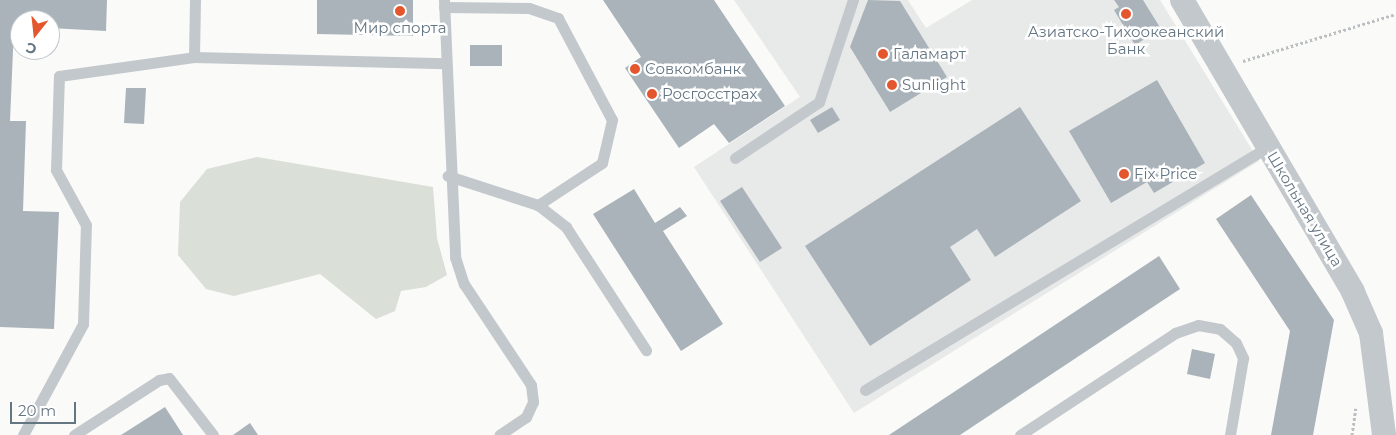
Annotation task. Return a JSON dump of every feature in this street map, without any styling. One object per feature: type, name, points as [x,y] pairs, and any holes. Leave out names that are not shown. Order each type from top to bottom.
[{"type":"street","name":"Школьная улица","points":[[1185,1],[1268,147],[1328,244],[1371,333],[1384,435]]},
{"type":"lane","points":[[194,57],[195,0]]},
{"type":"lane","points":[[734,158],[819,102],[853,0]]},
{"type":"lane","points":[[499,435],[526,418],[534,402],[532,385],[464,284],[455,257],[448,176],[444,3],[529,8],[558,18],[606,101],[612,120],[602,163],[538,204]]},
{"type":"lane","points":[[23,435],[83,324],[86,225],[56,170],[59,76],[194,57],[445,63]]},
{"type":"lane","points":[[864,390],[1268,147]]},
{"type":"lane","points":[[448,176],[538,204],[566,226],[646,350]]},
{"type":"lane","points":[[1020,435],[1175,333],[1198,325],[1220,329],[1236,343],[1242,358],[1230,435]]},
{"type":"lane","points":[[74,435],[159,380],[169,378],[213,435]]},
{"type":"path","points":[[1222,68],[1396,14]]},
{"type":"path","points":[[1352,435],[1358,398]]},
{"type":"shaded area","points":[[734,0],[908,0],[926,28],[972,0],[1160,0],[1259,161],[854,413],[694,167],[800,97]]},
{"type":"shaded area","points":[[257,157],[433,187],[437,238],[447,275],[426,287],[401,291],[395,311],[376,319],[320,274],[234,296],[206,289],[178,255],[180,202],[207,169]]},
{"type":"building","points":[[0,0],[107,0],[106,31],[60,29],[60,10],[10,10],[10,60],[13,60],[10,121],[26,121],[23,211],[59,212],[54,329],[0,327]]},
{"type":"building","points":[[317,0],[413,0],[413,36],[317,34]]},
{"type":"building","points":[[603,0],[714,0],[785,106],[729,143],[714,124],[679,148],[625,68],[641,57]]},
{"type":"building","points":[[868,0],[900,1],[947,77],[890,112],[850,47]]},
{"type":"building","points":[[1114,0],[1143,0],[1161,29],[1135,45],[1114,10],[1119,7]]},
{"type":"building","points":[[470,45],[502,45],[502,66],[470,66]]},
{"type":"building","points":[[1157,80],[1205,163],[1154,193],[1147,182],[1111,203],[1069,131]]},
{"type":"building","points":[[126,88],[146,88],[144,124],[124,123]]},
{"type":"building","points":[[832,107],[840,120],[818,133],[810,120]]},
{"type":"building","points":[[1020,107],[1081,201],[995,257],[977,229],[950,247],[971,280],[870,346],[805,246]]},
{"type":"building","points":[[742,187],[782,248],[760,262],[720,201]]},
{"type":"building","points":[[634,189],[655,223],[680,207],[687,216],[663,231],[723,324],[681,351],[593,214]]},
{"type":"building","points":[[1251,195],[1334,320],[1313,435],[1271,435],[1290,331],[1216,219]]},
{"type":"building","points":[[1159,256],[1180,289],[960,435],[889,435]]},
{"type":"building","points":[[1192,349],[1215,354],[1210,379],[1187,374]]},
{"type":"building","points":[[165,407],[183,435],[121,435]]},
{"type":"building","points":[[250,423],[258,435],[233,435]]},
{"type":"place","name":"Мир спорта","points":[[400,11]]},
{"type":"place","name":"Азиатско-Тихоокеанский Банк","points":[[1126,14]]},
{"type":"place","name":"Галамарт","points":[[883,54]]},
{"type":"place","name":"Совкомбанк","points":[[635,69]]},
{"type":"place","name":"Sunlight","points":[[892,85]]},
{"type":"place","name":"Росгосстрах","points":[[652,94]]},
{"type":"place","name":"Fix Price","points":[[1124,174]]}]
